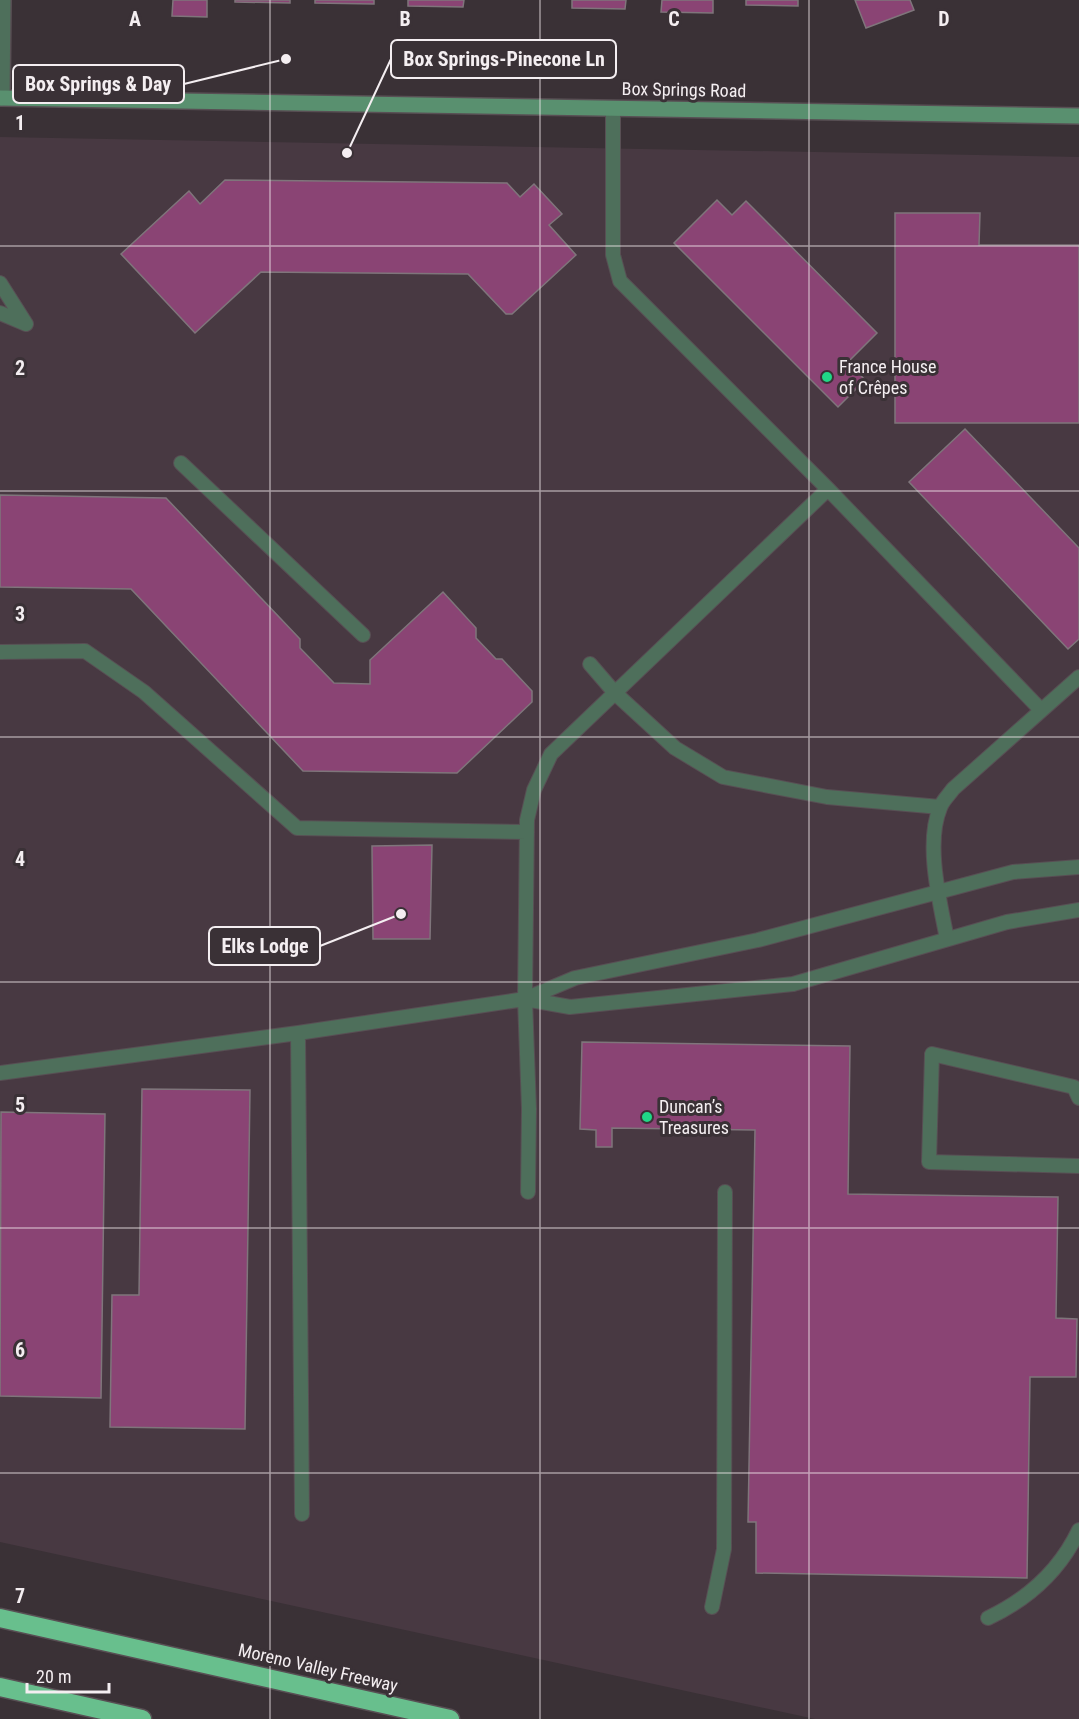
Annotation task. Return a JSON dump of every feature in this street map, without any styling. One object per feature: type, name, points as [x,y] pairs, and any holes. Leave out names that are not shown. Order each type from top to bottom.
[{"type":"highway","name":"Moreno Valley Freeway","points":[[0,1618],[450,1719]]},
{"type":"highway","points":[[0,1687],[142,1719]]},
{"type":"main road","name":"Box Springs Road","points":[[1,98],[1079,117]]},
{"type":"street","points":[[1,98],[3,0]]},
{"type":"lane","points":[[613,108],[614,255],[620,281],[828,489],[1041,710]]},
{"type":"lane","points":[[0,283],[26,324],[0,313]]},
{"type":"lane","points":[[181,463],[363,635]]},
{"type":"lane","points":[[528,1192],[529,1109],[525,999],[527,832],[534,790],[551,754],[828,489]]},
{"type":"lane","points":[[0,652],[85,651],[144,692],[297,828],[527,832]]},
{"type":"lane","points":[[590,664],[615,693],[675,748],[723,777],[826,797],[940,807]]},
{"type":"lane","points":[[947,939],[938,891],[935,827],[940,807],[953,789],[1079,677]]},
{"type":"lane","points":[[0,1073],[298,1033],[525,999],[575,978],[758,940],[1013,872],[1079,867]]},
{"type":"lane","points":[[525,999],[570,1007],[793,984],[1007,922],[1079,910]]},
{"type":"lane","points":[[298,1033],[302,1514]]},
{"type":"lane","points":[[1079,1098],[1074,1087],[932,1054],[928,1162],[1079,1166]]},
{"type":"lane","points":[[712,1607],[724,1549],[725,1192]]},
{"type":"lane","points":[[988,1618],[1013,1606],[1045,1579],[1069,1551],[1079,1530]]},
{"type":"shaded area","points":[[0,137],[1079,157],[1079,1719],[815,1719],[0,1542]]},
{"type":"building","points":[[173,0],[207,0],[207,17],[172,16]]},
{"type":"building","points":[[235,0],[290,0],[290,3],[235,2]]},
{"type":"building","points":[[315,0],[374,0],[374,4],[315,3]]},
{"type":"building","points":[[408,0],[464,0],[463,7],[408,6]]},
{"type":"building","points":[[572,0],[626,0],[625,9],[572,8]]},
{"type":"building","points":[[662,0],[713,0],[713,13],[661,12]]},
{"type":"building","points":[[746,0],[798,0],[798,6],[746,5]]},
{"type":"building","points":[[855,0],[910,0],[914,10],[866,28]]},
{"type":"building","points":[[225,180],[507,183],[520,197],[534,184],[562,214],[549,225],[576,255],[512,314],[506,314],[468,274],[261,272],[195,333],[121,254],[189,191],[200,204]]},
{"type":"building","points":[[717,200],[732,215],[746,201],[877,333],[848,362],[865,380],[838,407],[674,243]]},
{"type":"building","points":[[895,213],[980,213],[979,245],[1079,245],[1079,423],[895,423]]},
{"type":"building","points":[[965,429],[1079,548],[1079,639],[1068,649],[909,482]]},
{"type":"building","points":[[0,495],[166,498],[300,639],[300,648],[334,683],[370,684],[370,660],[443,592],[476,628],[476,638],[496,659],[502,659],[532,691],[532,702],[457,773],[303,771],[131,589],[0,587]]},
{"type":"building","points":[[432,845],[430,939],[373,939],[372,846]]},
{"type":"building","points":[[582,1042],[850,1046],[848,1194],[1058,1197],[1056,1318],[1077,1319],[1076,1377],[1030,1377],[1027,1578],[756,1573],[756,1522],[748,1522],[755,1130],[612,1128],[612,1147],[596,1147],[596,1130],[580,1129]]},
{"type":"building","points":[[142,1089],[250,1090],[245,1429],[110,1427],[112,1295],[139,1295]]},
{"type":"building","points":[[1,1112],[105,1114],[101,1398],[0,1396]]},
{"type":"place","name":"Box Springs & Day","points":[[286,59]]},
{"type":"place","name":"Box Springs-Pinecone Ln","points":[[347,153]]},
{"type":"place","name":"France House of Crêpes","points":[[827,377]]},
{"type":"place","name":"Elks Lodge","points":[[401,914]]},
{"type":"place","name":"Duncan’s Treasures","points":[[647,1117]]}]
